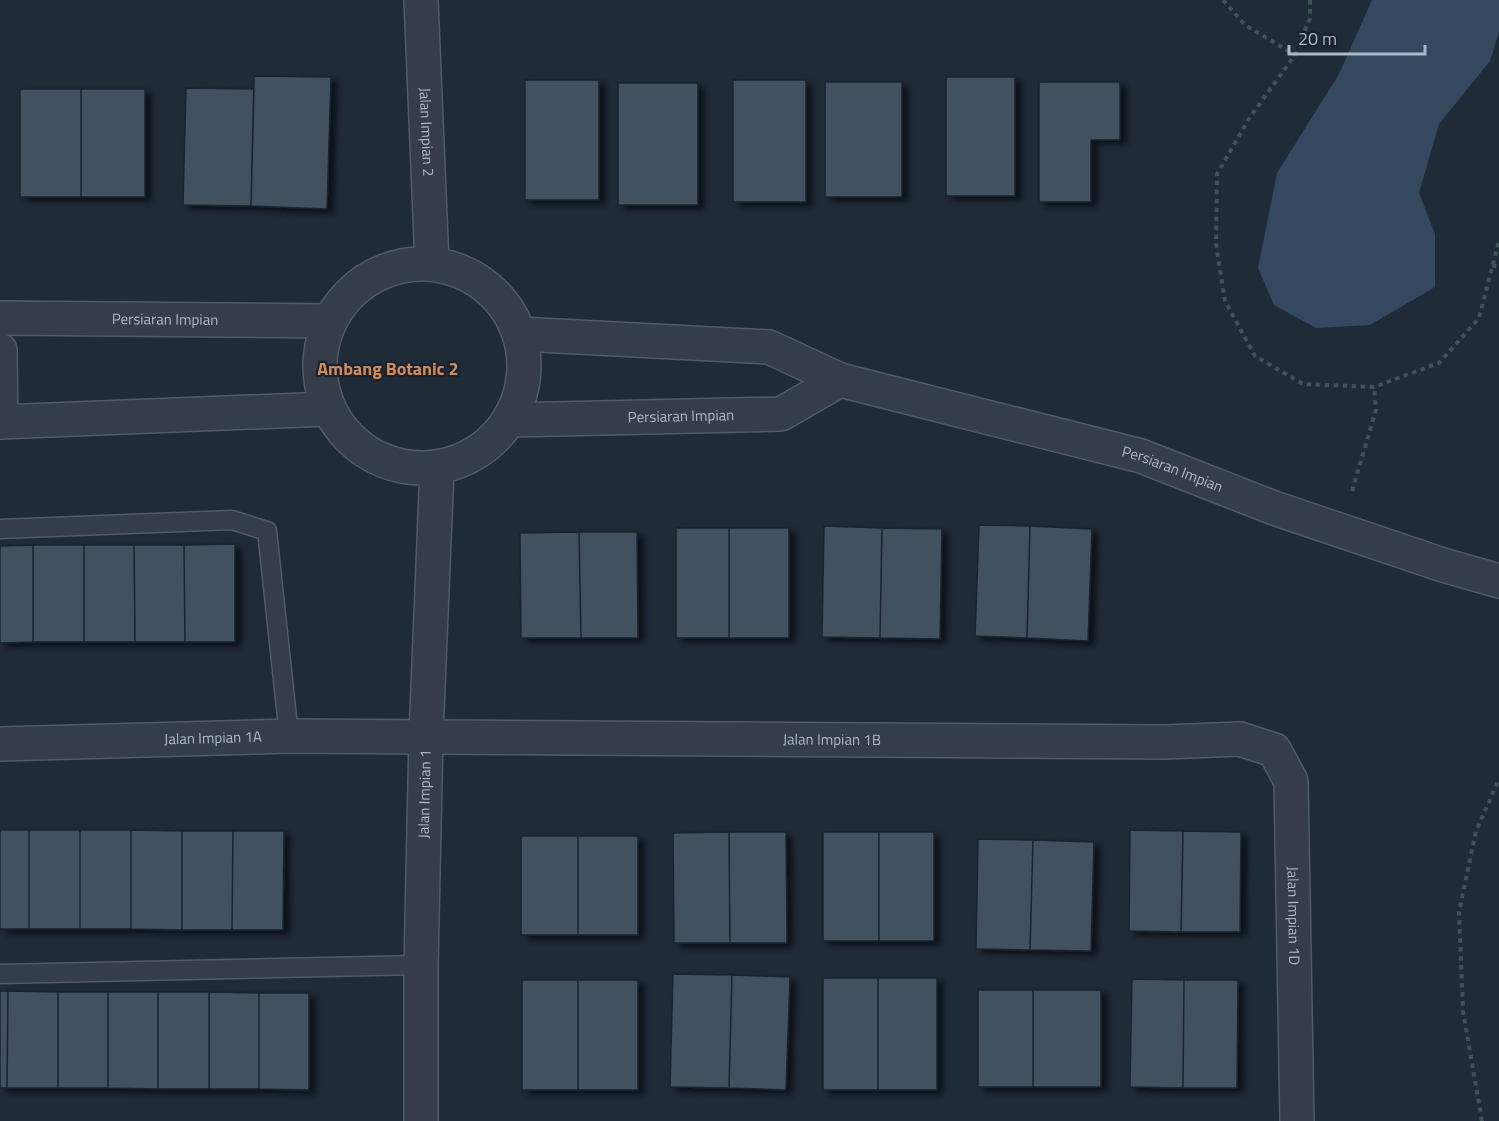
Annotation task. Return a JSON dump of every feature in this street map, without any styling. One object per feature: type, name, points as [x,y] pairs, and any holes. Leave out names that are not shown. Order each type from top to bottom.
[{"type":"street","name":"Jalan Impian 2","points":[[421,0],[432,264]]},
{"type":"street","points":[[432,264],[461,271],[487,286],[507,307],[520,334],[526,363],[522,393],[511,420],[491,443],[466,460],[437,468],[411,469],[385,462],[361,450],[342,431],[328,409],[318,365],[329,321],[343,300],[361,283],[391,269],[407,265],[432,264]]},
{"type":"street","name":"Persiaran Impian","points":[[0,318],[329,321]]},
{"type":"street","name":"Persiaran Impian","points":[[520,334],[769,346],[840,380],[1141,456],[1341,532],[1499,581]]},
{"type":"street","points":[[0,350],[0,422],[328,409]]},
{"type":"street","name":"Persiaran Impian","points":[[511,420],[781,414],[840,380]]},
{"type":"street","name":"Jalan Impian 1","points":[[421,1121],[421,964],[426,736],[437,468]]},
{"type":"street","name":"Jalan Impian 1A","points":[[0,744],[290,736],[426,736]]},
{"type":"street","name":"Jalan Impian 1B","points":[[426,736],[1165,742],[1240,739]]},
{"type":"street","name":"Jalan Impian 1D","points":[[1240,739],[1274,750],[1291,781],[1297,1121]]},
{"type":"lane","points":[[0,529],[232,520],[267,531],[290,736]]},
{"type":"lane","points":[[0,974],[421,964]]},
{"type":"path","points":[[1223,0],[1245,25],[1295,55]]},
{"type":"path","points":[[1310,0],[1310,18],[1295,55],[1250,117],[1217,174],[1216,244],[1225,301],[1255,356],[1303,384],[1374,387],[1439,363],[1479,318],[1499,241]]},
{"type":"path","points":[[1492,265],[1499,267]]},
{"type":"path","points":[[1341,532],[1376,410],[1374,387]]},
{"type":"path","points":[[1482,1121],[1463,1011],[1459,912],[1476,831],[1499,779]]},
{"type":"water","points":[[1372,0],[1499,0],[1499,32],[1490,61],[1439,124],[1419,193],[1435,234],[1435,287],[1370,325],[1316,328],[1274,305],[1258,268],[1277,173],[1339,74]]},
{"type":"building","points":[[254,76],[331,77],[327,209],[251,206]]},
{"type":"building","points":[[946,77],[1015,77],[1015,196],[946,196]]},
{"type":"building","points":[[525,80],[599,80],[599,200],[525,200]]},
{"type":"building","points":[[733,80],[806,80],[806,202],[733,202]]},
{"type":"building","points":[[825,82],[902,82],[902,197],[825,197]]},
{"type":"building","points":[[1039,82],[1120,82],[1120,140],[1091,140],[1091,202],[1039,202]]},
{"type":"building","points":[[618,83],[698,83],[698,205],[618,205]]},
{"type":"building","points":[[186,88],[254,89],[251,206],[183,205]]},
{"type":"building","points":[[20,89],[81,89],[81,197],[20,197]]},
{"type":"building","points":[[81,89],[145,89],[145,197],[81,197]]},
{"type":"building","points":[[979,525],[1030,526],[1027,638],[975,636]]},
{"type":"building","points":[[824,526],[882,528],[880,638],[822,637]]},
{"type":"building","points":[[1030,526],[1092,529],[1088,641],[1027,638]]},
{"type":"building","points":[[676,528],[729,528],[729,638],[676,638]]},
{"type":"building","points":[[729,528],[789,528],[789,638],[729,638]]},
{"type":"building","points":[[882,528],[942,529],[940,639],[880,638]]},
{"type":"building","points":[[579,532],[637,532],[638,638],[581,638]]},
{"type":"building","points":[[579,532],[581,638],[521,638],[520,533]]},
{"type":"building","points":[[235,544],[235,642],[185,642],[184,545]]},
{"type":"building","points":[[33,545],[84,545],[84,642],[33,642]]},
{"type":"building","points":[[33,545],[33,642],[0,643],[0,546]]},
{"type":"building","points":[[84,545],[134,545],[135,642],[84,642]]},
{"type":"building","points":[[134,545],[184,545],[185,642],[135,642]]},
{"type":"building","points":[[0,830],[29,830],[29,929],[0,929]]},
{"type":"building","points":[[29,830],[80,830],[80,929],[29,929]]},
{"type":"building","points":[[80,830],[131,830],[131,929],[80,929]]},
{"type":"building","points":[[131,830],[182,831],[182,930],[131,929]]},
{"type":"building","points":[[1130,830],[1183,831],[1181,932],[1129,931]]},
{"type":"building","points":[[182,831],[233,831],[232,930],[182,930]]},
{"type":"building","points":[[233,831],[284,831],[283,930],[232,930]]},
{"type":"building","points":[[1183,831],[1241,832],[1240,932],[1181,932]]},
{"type":"building","points":[[729,832],[786,832],[787,943],[730,943]]},
{"type":"building","points":[[729,832],[730,943],[674,943],[673,833]]},
{"type":"building","points":[[823,832],[879,832],[879,941],[823,941]]},
{"type":"building","points":[[879,832],[934,832],[934,941],[879,941]]},
{"type":"building","points":[[521,836],[578,836],[578,935],[521,935]]},
{"type":"building","points":[[578,836],[638,836],[638,935],[578,935]]},
{"type":"building","points":[[978,839],[1033,840],[1030,950],[976,949]]},
{"type":"building","points":[[1033,840],[1094,842],[1091,951],[1030,950]]},
{"type":"building","points":[[673,974],[732,975],[729,1088],[670,1087]]},
{"type":"building","points":[[732,975],[790,977],[786,1090],[729,1088]]},
{"type":"building","points":[[823,978],[878,978],[878,1090],[823,1090]]},
{"type":"building","points":[[878,978],[937,978],[937,1090],[878,1090]]},
{"type":"building","points":[[1132,979],[1184,980],[1183,1088],[1130,1087]]},
{"type":"building","points":[[522,980],[578,980],[578,1090],[522,1090]]},
{"type":"building","points":[[578,980],[638,980],[638,1090],[578,1090]]},
{"type":"building","points":[[1184,980],[1238,980],[1237,1088],[1183,1088]]},
{"type":"building","points":[[978,990],[1033,990],[1033,1087],[978,1087]]},
{"type":"building","points":[[1033,990],[1101,990],[1101,1087],[1033,1087]]},
{"type":"building","points":[[0,991],[8,991],[7,1088],[0,1088]]},
{"type":"building","points":[[8,991],[58,992],[58,1088],[7,1088]]},
{"type":"building","points":[[58,992],[108,992],[108,1088],[58,1088]]},
{"type":"building","points":[[108,992],[158,992],[158,1089],[108,1088]]},
{"type":"building","points":[[158,992],[209,992],[209,1089],[158,1089]]},
{"type":"building","points":[[209,992],[259,993],[259,1089],[209,1089]]},
{"type":"building","points":[[259,993],[309,993],[309,1090],[259,1089]]},
{"type":"district","name":"Ambang Botanic 2","points":[[388,369]]}]
